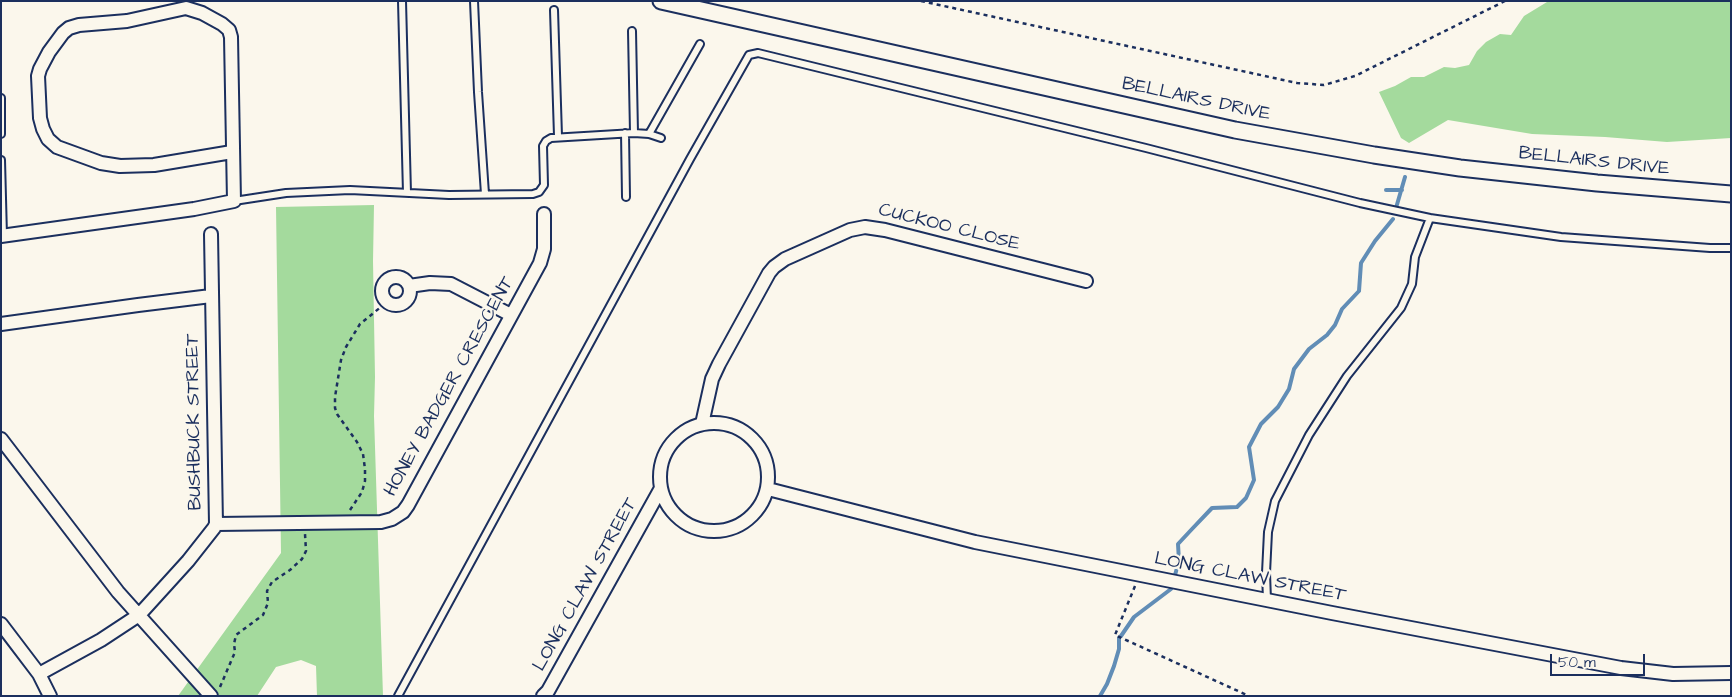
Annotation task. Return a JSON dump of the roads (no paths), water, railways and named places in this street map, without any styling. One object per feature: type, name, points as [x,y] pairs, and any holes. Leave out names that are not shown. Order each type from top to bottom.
[{"type":"street","name":"BELLAIRS DRIVE","points":[[661,1],[1254,134],[1469,169],[1614,185],[1731,194]]},
{"type":"street","points":[[2,236],[194,209],[234,201],[231,36],[222,24],[202,12],[186,8],[127,21],[72,27],[63,33],[49,52],[40,69],[38,80],[42,124],[51,142],[61,150],[101,163],[120,166],[154,165],[232,152]]},
{"type":"street","name":"HONEY BADGER CRESCENT","points":[[216,524],[386,522],[396,517],[406,508],[540,263],[544,249],[544,214]]},
{"type":"street","name":"CUCKOO CLOSE","points":[[702,424],[712,379],[769,273],[785,259],[850,230],[864,227],[885,230],[1086,281]]},
{"type":"street","name":"BUSHBUCK STREET","points":[[39,674],[101,640],[139,615],[209,537],[216,524],[211,234]]},
{"type":"street","points":[[394,277],[403,279],[409,286],[409,295],[404,303],[396,305],[387,302],[382,295],[385,281],[394,277]]},
{"type":"street","points":[[409,286],[430,283],[451,284],[511,315]]},
{"type":"street","points":[[1,324],[211,296]]},
{"type":"street","points":[[720,423],[738,428],[753,438],[763,453],[769,471],[768,489],[761,506],[749,520],[732,529],[715,532],[696,529],[680,520],[668,507],[660,490],[661,462],[667,448],[676,437],[688,429],[702,424],[720,423]]},
{"type":"street","points":[[1,439],[118,592],[215,692]]},
{"type":"street","name":"LONG CLAW STREET","points":[[768,489],[975,542],[1622,668],[1673,674],[1731,673]]},
{"type":"street","name":"LONG CLAW STREET","points":[[550,694],[660,490]]},
{"type":"street","points":[[1,624],[39,674],[50,696]]},
{"type":"lane","points":[[402,1],[407,193]]},
{"type":"lane","points":[[474,2],[485,194]]},
{"type":"lane","points":[[554,10],[558,136]]},
{"type":"lane","points":[[632,32],[634,133]]},
{"type":"lane","points":[[649,134],[700,44]]},
{"type":"lane","points":[[398,696],[690,159],[749,55],[758,53],[1360,203],[1430,218],[1561,238],[1731,248]]},
{"type":"lane","points":[[1,98],[1,134]]},
{"type":"lane","points":[[234,201],[286,193],[350,190],[407,193],[533,194],[539,192],[544,182],[544,144],[548,139],[558,136],[626,133],[649,134],[661,138]]},
{"type":"lane","points":[[626,133],[626,197]]},
{"type":"lane","points":[[1,160],[2,236]]},
{"type":"lane","points":[[1267,600],[1268,532],[1275,501],[1309,435],[1347,376],[1401,308],[1412,284],[1414,257],[1430,218]]},
{"type":"waterway","points":[[1396,208],[1405,177]]},
{"type":"waterway","points":[[1386,190],[1402,190]]},
{"type":"waterway","points":[[1121,636],[1134,617],[1171,589],[1179,561],[1178,544],[1212,508],[1237,507],[1246,498],[1254,480],[1249,447],[1261,424],[1278,407],[1289,389],[1294,369],[1309,349],[1327,335],[1335,325],[1342,309],[1359,291],[1361,263],[1375,241],[1393,219]]},
{"type":"waterway","points":[[1100,696],[1114,666],[1119,649],[1119,638]]}]
